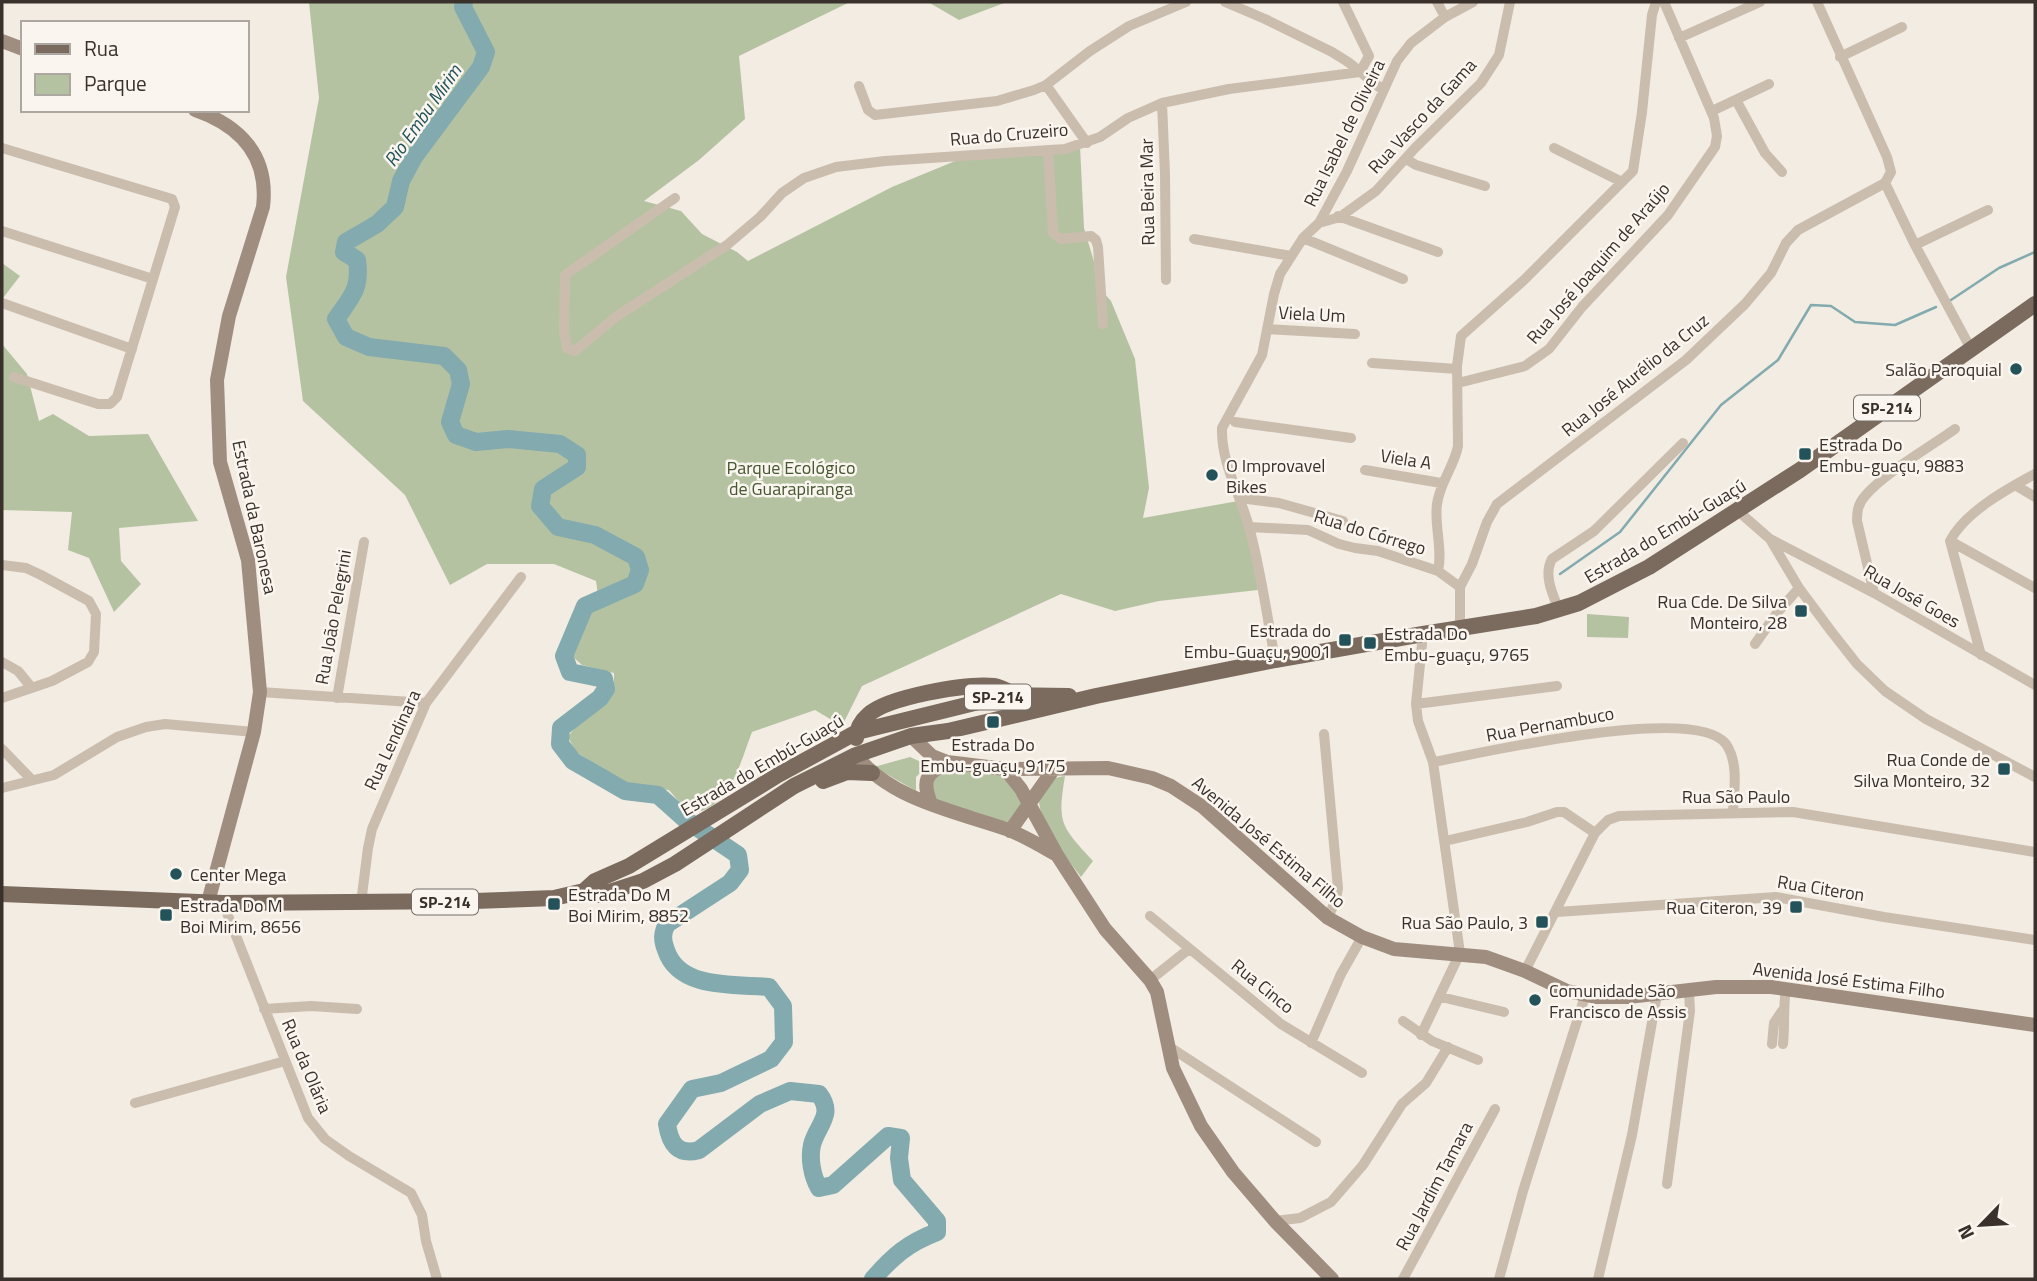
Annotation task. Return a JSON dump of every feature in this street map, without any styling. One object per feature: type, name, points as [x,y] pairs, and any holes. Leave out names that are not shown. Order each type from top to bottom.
[{"type":"main road","name":"Estrada do Embú-Guaçú","points":[[211,896],[361,902],[554,898],[584,891],[600,895],[643,881],[675,864],[794,786],[856,755],[911,736],[948,731],[1096,696],[1275,660],[1536,617],[1559,610],[1597,595],[1649,567],[1738,511],[1801,470],[2035,304]]},
{"type":"main road","points":[[856,755],[857,732],[870,712],[917,695],[964,686],[991,686],[1014,694]]},
{"type":"main road","name":"Estrada do Embú-Guaçú","points":[[584,891],[595,881],[629,866],[740,797],[822,749],[857,732],[1014,694],[1096,696]]},
{"type":"main road","points":[[902,720],[911,736]]},
{"type":"main road","points":[[758,810],[838,775],[857,771],[872,773]]},
{"type":"main road","name":"SP-214","points":[[2,894],[211,896]]},
{"type":"street","points":[[859,86],[868,110],[875,115],[997,101],[1046,85],[1090,51],[1129,26],[1186,2]]},
{"type":"street","points":[[1224,2],[1332,52],[1383,90]]},
{"type":"street","points":[[1343,2],[1369,56],[1360,72]]},
{"type":"street","points":[[1437,2],[1445,18]]},
{"type":"street","name":"Rua Isabel de Oliveira","points":[[1230,422],[1262,355],[1280,274],[1303,238],[1319,223],[1327,209],[1397,61],[1411,44],[1445,18],[1473,2]]},
{"type":"street","name":"Rua Vasco da Gama","points":[[1319,223],[1340,217],[1376,191],[1481,83],[1499,55],[1510,2]]},
{"type":"street","points":[[1438,571],[1436,511],[1441,483],[1455,459],[1458,446],[1457,369],[1463,333],[1524,280],[1633,171],[1652,15],[1656,2]]},
{"type":"street","name":"Rua José Joaquim de Araújo","points":[[1458,383],[1525,366],[1549,349],[1582,307],[1668,215],[1715,147],[1717,136],[1712,111],[1664,2]]},
{"type":"street","points":[[1679,38],[1760,2]]},
{"type":"street","points":[[1817,2],[1887,157],[1891,172],[1885,183],[1970,349]]},
{"type":"street","points":[[1840,57],[1902,27]]},
{"type":"street","points":[[2,41],[21,48]]},
{"type":"street","name":"Rua do Cruzeiro","points":[[675,198],[565,275],[564,331],[567,348],[575,351],[617,316],[727,245],[760,217],[782,193],[804,178],[836,167],[904,159],[1065,149],[1087,143],[1128,118],[1162,103],[1229,89],[1360,72]]},
{"type":"street","points":[[1712,111],[1769,84]]},
{"type":"street","points":[[1046,85],[1087,143]]},
{"type":"street","points":[[1736,100],[1765,153],[1782,172]]},
{"type":"street","name":"Rua Beira Mar","points":[[1162,103],[1166,280]]},
{"type":"street","name":"Estrada da Baronesa","points":[[201,112],[231,126],[243,137],[255,156],[265,188],[263,207],[229,316],[217,380],[220,462],[248,560],[260,692],[254,732],[211,896]]},
{"type":"street","points":[[2,148],[172,199],[175,207],[117,397],[110,404],[98,404],[14,377]]},
{"type":"street","points":[[1555,148],[1622,182]]},
{"type":"street","points":[[1048,150],[1053,233],[1060,239],[1091,236],[1096,240],[1102,324]]},
{"type":"street","points":[[1406,159],[1416,165],[1485,186]]},
{"type":"street","name":"Rua José Aurélio da Cruz","points":[[1460,628],[1460,587],[1472,564],[1487,522],[1497,505],[1686,360],[1745,304],[1771,273],[1781,258],[1786,243],[1798,230],[1885,183]]},
{"type":"street","points":[[1327,209],[1340,217],[1438,252]]},
{"type":"street","points":[[1915,245],[1988,210]]},
{"type":"street","points":[[2,231],[153,279]]},
{"type":"street","points":[[1303,238],[1402,279]]},
{"type":"street","points":[[1194,239],[1291,256]]},
{"type":"street","points":[[2,303],[132,349]]},
{"type":"street","name":"Viela Um","points":[[1267,329],[1355,334]]},
{"type":"street","points":[[1372,363],[1457,369]]},
{"type":"street","points":[[1275,660],[1250,527],[1224,455],[1222,441],[1230,422],[1351,438]]},
{"type":"street","points":[[1874,593],[1857,522],[1860,503],[1866,494],[1885,478],[1955,429]]},
{"type":"street","points":[[1559,610],[1552,592],[1548,566],[1552,559],[1594,531],[1684,443]]},
{"type":"street","name":"Viela A","points":[[1366,470],[1441,483]]},
{"type":"street","points":[[1981,655],[1950,541],[1960,526],[1973,514],[2035,474]]},
{"type":"street","points":[[2015,485],[2035,497]]},
{"type":"street","points":[[1240,498],[1279,503],[1343,521]]},
{"type":"street","points":[[1738,511],[1770,539],[1799,588],[1857,664],[1885,691],[1926,719],[2035,777]]},
{"type":"street","name":"Rua do Córrego","points":[[1250,527],[1308,530],[1339,544],[1378,551],[1438,571],[1460,587]]},
{"type":"street","name":"Rua José Goes","points":[[1770,539],[1874,593],[2035,685]]},
{"type":"street","points":[[1950,541],[2035,589]]},
{"type":"street","name":"Rua João Pelegrini","points":[[337,698],[364,542]]},
{"type":"street","points":[[2,565],[26,568],[41,575],[89,601],[96,614],[94,652],[88,662],[52,681],[2,698]]},
{"type":"street","name":"Rua Lendinara","points":[[361,902],[372,828],[426,704],[521,577]]},
{"type":"street","points":[[1755,644],[1799,588]]},
{"type":"street","points":[[1422,1035],[1460,953],[1433,762],[1418,722],[1416,704],[1423,634]]},
{"type":"street","points":[[2,662],[18,671],[32,688]]},
{"type":"street","points":[[1416,704],[1558,686]]},
{"type":"street","points":[[260,692],[426,704]]},
{"type":"street","points":[[2,788],[54,775],[117,737],[146,727],[165,724],[254,732]]},
{"type":"street","name":"Rua Pernambuco","points":[[1433,762],[1602,730],[1660,728],[1711,733],[1724,742],[1732,757],[1733,812]]},
{"type":"street","points":[[1324,734],[1338,888],[1328,918]]},
{"type":"street","name":"Avenida José Estima Filho","points":[[911,736],[932,756],[947,762],[1005,769],[1108,768],[1123,770],[1171,786],[1203,807],[1328,918],[1383,946],[1460,953],[1501,960],[1567,991],[1585,996],[1611,998],[1737,986],[1786,988],[2035,1025]]},
{"type":"street","points":[[2,749],[32,780]]},
{"type":"street","points":[[856,755],[872,773],[931,804],[1010,831],[1057,855]]},
{"type":"street","points":[[931,804],[925,786],[926,780],[933,771],[947,762]]},
{"type":"street","points":[[1005,769],[1029,802],[1057,855],[1105,929],[1150,980],[1162,1005],[1173,1068],[1201,1126],[1233,1171],[1275,1220],[1332,1279]]},
{"type":"street","points":[[1010,831],[1053,770]]},
{"type":"street","points":[[1445,841],[1527,822],[1557,812],[1564,812],[1595,832],[1525,971]]},
{"type":"street","name":"Rua São Paulo","points":[[1595,832],[1608,820],[1619,816],[1793,812],[2035,852]]},
{"type":"street","name":"Rua da Olária","points":[[211,896],[264,1009],[308,1118],[316,1129],[349,1156],[411,1193],[422,1215],[437,1279]]},
{"type":"street","name":"Rua Citeron","points":[[1556,912],[1776,897],[2035,940]]},
{"type":"street","name":"Rua Cinco","points":[[1150,916],[1280,1024],[1362,1073]]},
{"type":"street","points":[[1311,1043],[1341,974],[1362,937]]},
{"type":"street","points":[[1150,980],[1189,949]]},
{"type":"street","points":[[1777,1044],[1785,1028],[1782,1011],[1786,988]]},
{"type":"street","points":[[1667,1184],[1690,1011],[1689,991]]},
{"type":"street","points":[[1598,1279],[1632,1135],[1657,994]]},
{"type":"street","points":[[1499,1279],[1522,1191],[1585,996]]},
{"type":"street","points":[[1441,997],[1504,1012]]},
{"type":"street","points":[[264,1009],[311,1006],[357,1009]]},
{"type":"street","points":[[1403,1021],[1422,1035],[1478,1060]]},
{"type":"street","points":[[1168,1046],[1316,1142]]},
{"type":"street","points":[[1275,1220],[1300,1218],[1331,1202],[1363,1165],[1402,1104],[1426,1083],[1448,1047]]},
{"type":"street","points":[[135,1103],[285,1061]]},
{"type":"street","name":"Rua Jardim Tamara","points":[[1403,1279],[1495,1109]]},
{"type":"green space","name":"Parque Ecológico de Guarapiranga","points":[[309,2],[850,2],[739,56],[745,119],[699,160],[644,201],[681,211],[702,234],[737,252],[748,261],[892,187],[960,159],[1080,146],[1084,228],[1103,292],[1111,301],[1135,359],[1149,488],[1143,518],[1238,501],[1249,527],[1258,590],[1159,601],[1115,611],[1061,594],[862,686],[842,726],[815,710],[752,732],[731,784],[724,795],[703,810],[689,814],[669,790],[628,785],[576,752],[568,737],[605,702],[613,685],[614,673],[582,665],[572,656],[582,623],[599,602],[596,581],[554,564],[487,564],[450,585],[405,495],[303,401],[286,277],[319,98]]},
{"type":"green space","points":[[928,2],[1007,2],[959,20]]},
{"type":"green space","points":[[2,263],[20,276],[3,298],[2,309]]},
{"type":"green space","points":[[2,344],[27,374],[39,421],[53,414],[89,436],[148,434],[198,521],[119,528],[121,561],[141,584],[114,612],[89,558],[68,550],[72,512],[2,510]]},
{"type":"green space","points":[[1587,614],[1629,617],[1628,638],[1587,637]]},
{"type":"green space","points":[[910,757],[928,765],[916,777],[916,791],[874,767]]},
{"type":"green space","points":[[949,763],[1002,769],[1028,803],[1010,831],[935,805],[927,780]]},
{"type":"green space","points":[[1065,776],[1062,805],[1064,823],[1074,840],[1093,861],[1081,877],[1053,837],[1039,806],[1040,792],[1048,782]]},
{"type":"waterway","name":"Rio Embu Mirim","points":[[464,2],[463,7],[486,52],[481,67],[414,157],[401,181],[395,207],[377,224],[346,242],[344,252],[357,260],[358,278],[354,292],[336,319],[346,337],[369,347],[444,356],[458,370],[461,384],[450,422],[456,435],[476,442],[508,439],[560,444],[577,455],[577,467],[543,489],[540,506],[558,527],[595,535],[636,557],[640,570],[635,584],[585,606],[564,656],[570,672],[604,679],[606,689],[600,698],[561,728],[560,744],[573,761],[625,791],[658,795],[686,820],[738,855],[740,870],[730,883],[667,924],[663,940],[673,963],[683,972],[695,978],[725,985],[769,987],[783,1006],[784,1042],[771,1059],[721,1083],[692,1089],[667,1124],[670,1137],[680,1150],[699,1150],[760,1104],[790,1091],[819,1094],[825,1114],[814,1138],[811,1156],[813,1173],[819,1188],[833,1185],[888,1136],[901,1138],[899,1158],[902,1180],[937,1221],[937,1232],[902,1251],[873,1279]]},
{"type":"waterway","points":[[1951,300],[1999,268],[2035,252]]},
{"type":"waterway","points":[[1560,574],[1620,532],[1721,405],[1778,360],[1811,305],[1831,306],[1855,322],[1895,325],[1936,307]]},
{"type":"place","name":"Salão Paroquial","points":[[2016,369]]},
{"type":"place","name":"Estrada Do Embu-guaçu, 9883","points":[[1805,454]]},
{"type":"place","name":"O Improvavel Bikes","points":[[1212,475]]},
{"type":"place","name":"Rua Cde. De Silva Monteiro, 28","points":[[1801,611]]},
{"type":"place","name":"Estrada do Embu-Guaçu, 9001","points":[[1345,640]]},
{"type":"place","name":"Estrada Do Embu-guaçu, 9765","points":[[1370,643]]},
{"type":"place","name":"Estrada Do Embu-guaçu, 9175","points":[[993,722]]},
{"type":"place","name":"Rua Conde de Silva Monteiro, 32","points":[[2004,769]]},
{"type":"place","name":"Center Mega","points":[[176,874]]},
{"type":"place","name":"Estrada Do M Boi Mirim, 8852","points":[[554,904]]},
{"type":"place","name":"Rua Citeron, 39","points":[[1796,907]]},
{"type":"place","name":"Estrada Do M Boi Mirim, 8656","points":[[166,915]]},
{"type":"place","name":"Rua São Paulo, 3","points":[[1542,922]]},
{"type":"place","name":"Comunidade São Francisco de Assis","points":[[1535,1000]]}]
